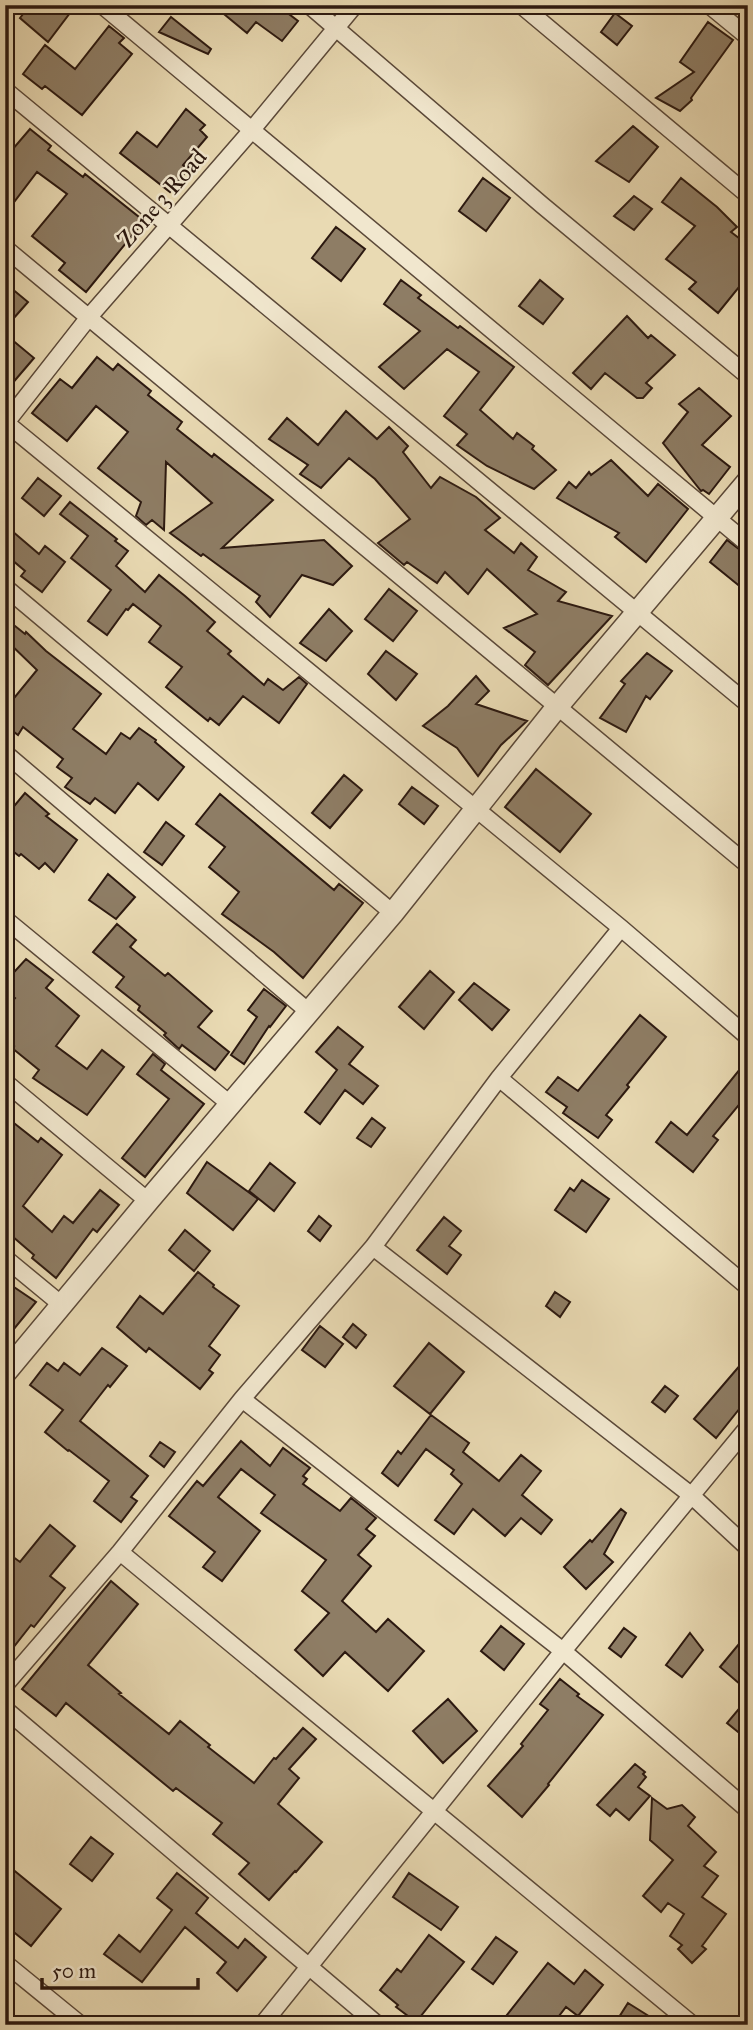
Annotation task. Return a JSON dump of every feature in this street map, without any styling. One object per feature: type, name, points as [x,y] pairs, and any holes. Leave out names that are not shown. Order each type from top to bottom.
[{"type":"street","points":[[102,5],[748,544]]},
{"type":"street","points":[[309,5],[542,205],[748,376]]},
{"type":"street","name":"Zone 3 Road","points":[[6,423],[89,317],[251,131],[355,5]]},
{"type":"street","points":[[521,5],[748,195]]},
{"type":"street","points":[[709,5],[748,37]]},
{"type":"street","points":[[5,90],[748,704]]},
{"type":"street","points":[[5,248],[748,865]]},
{"type":"street","points":[[6,423],[621,929],[748,1037]]},
{"type":"street","points":[[5,1373],[393,913],[557,708],[748,481]]},
{"type":"street","points":[[5,587],[393,913]]},
{"type":"street","points":[[5,753],[309,1012]]},
{"type":"street","points":[[5,919],[230,1104]]},
{"type":"street","points":[[5,1685],[120,1552],[243,1399],[373,1247],[499,1078],[621,929]]},
{"type":"street","points":[[499,1078],[748,1287]]},
{"type":"street","points":[[5,1082],[149,1201]]},
{"type":"street","points":[[373,1247],[691,1495],[748,1548]]},
{"type":"street","points":[[5,1258],[62,1305]]},
{"type":"street","points":[[243,1399],[563,1651],[748,1810]]},
{"type":"street","points":[[262,2025],[433,1810],[748,1427]]},
{"type":"street","points":[[120,1552],[693,2025]]},
{"type":"street","points":[[5,1709],[378,2025]]},
{"type":"street","points":[[5,1963],[81,2025]]},
{"type":"building","points":[[30,5],[76,5],[48,42],[20,18]]},
{"type":"building","points":[[213,5],[277,5],[298,21],[282,41],[256,22],[247,33]]},
{"type":"building","points":[[615,13],[632,26],[617,45],[601,32]]},
{"type":"building","points":[[171,17],[211,49],[208,54],[159,32]]},
{"type":"building","points":[[708,22],[733,40],[692,100],[680,111],[656,98],[694,72],[680,62]]},
{"type":"building","points":[[109,26],[124,38],[119,43],[132,54],[82,115],[45,86],[42,89],[23,74],[45,45],[75,69]]},
{"type":"building","points":[[186,109],[205,125],[200,130],[207,137],[183,165],[188,169],[170,192],[120,153],[137,132],[157,147]]},
{"type":"building","points":[[633,126],[658,147],[629,182],[596,161]]},
{"type":"building","points":[[30,129],[51,146],[48,150],[83,177],[85,174],[144,221],[86,292],[59,270],[65,263],[32,236],[67,194],[37,172],[5,214],[5,158]]},
{"type":"building","points":[[483,178],[510,198],[486,231],[459,211]]},
{"type":"building","points":[[681,178],[737,227],[731,232],[748,245],[748,276],[718,313],[689,289],[696,282],[666,259],[695,226],[662,202]]},
{"type":"building","points":[[634,196],[652,209],[634,230],[614,216]]},
{"type":"building","points":[[336,227],[365,249],[341,281],[312,258]]},
{"type":"building","points":[[401,280],[421,295],[418,298],[514,367],[480,410],[513,439],[517,433],[534,446],[532,449],[556,470],[534,489],[487,466],[457,445],[467,434],[444,416],[479,372],[447,349],[404,389],[379,367],[420,331],[384,304]]},
{"type":"building","points":[[540,280],[563,299],[543,324],[519,306]]},
{"type":"building","points":[[5,283],[28,302],[5,328]]},
{"type":"building","points":[[627,316],[648,338],[651,335],[675,355],[646,383],[652,388],[643,398],[637,398],[605,373],[591,389],[573,373]]},
{"type":"building","points":[[5,334],[34,358],[5,392]]},
{"type":"building","points":[[97,357],[113,370],[118,364],[151,391],[148,395],[182,422],[177,429],[273,500],[222,548],[324,540],[352,566],[333,585],[302,575],[270,617],[256,602],[260,596],[170,533],[212,503],[166,462],[164,530],[152,520],[146,525],[136,516],[141,502],[98,468],[128,432],[96,406],[67,441],[32,413],[60,379],[72,388]]},
{"type":"building","points":[[699,388],[731,416],[702,445],[730,467],[709,494],[701,491],[663,443],[688,412],[679,404]]},
{"type":"building","points":[[346,411],[377,439],[389,427],[408,446],[403,452],[431,488],[440,477],[476,497],[500,518],[485,530],[514,553],[521,543],[537,557],[528,570],[566,592],[558,601],[612,616],[548,685],[525,665],[535,652],[504,628],[537,614],[487,569],[468,594],[445,572],[437,583],[407,562],[404,565],[378,543],[410,519],[375,479],[349,458],[321,488],[300,474],[308,465],[269,439],[287,418],[318,445]]},
{"type":"building","points":[[611,460],[648,496],[658,484],[688,509],[646,562],[615,537],[619,533],[557,498],[569,482],[576,488],[589,472],[591,475]]},
{"type":"building","points":[[38,478],[61,496],[44,516],[22,498]]},
{"type":"building","points":[[70,502],[128,551],[116,566],[145,592],[159,575],[215,622],[207,631],[231,651],[228,654],[264,685],[268,679],[283,690],[299,677],[307,684],[279,723],[243,696],[219,725],[210,718],[208,721],[166,687],[182,667],[149,642],[161,626],[133,604],[126,609],[107,635],[88,621],[111,590],[71,558],[88,536],[60,514]]},
{"type":"building","points":[[5,525],[39,554],[45,546],[65,562],[42,592],[21,576],[25,571],[5,554]]},
{"type":"building","points":[[727,540],[748,556],[748,593],[710,562]]},
{"type":"building","points":[[389,589],[417,611],[393,641],[365,619]]},
{"type":"building","points":[[329,609],[352,631],[326,661],[300,643]]},
{"type":"building","points":[[5,618],[101,694],[73,729],[106,754],[121,733],[130,739],[139,728],[184,767],[158,800],[138,783],[115,813],[95,798],[90,804],[65,787],[72,778],[57,767],[63,759],[23,727],[18,735],[5,725],[5,709],[37,670],[5,639]]},
{"type":"building","points":[[386,651],[417,674],[396,700],[368,674]]},
{"type":"building","points":[[647,653],[672,671],[650,699],[646,696],[626,732],[600,718],[625,684],[621,681]]},
{"type":"building","points":[[476,676],[489,691],[476,704],[527,721],[501,745],[478,776],[457,748],[423,726],[448,706]]},
{"type":"building","points":[[536,769],[591,814],[560,852],[505,807]]},
{"type":"building","points":[[344,775],[362,790],[330,828],[312,813]]},
{"type":"building","points":[[412,787],[438,806],[424,824],[399,804]]},
{"type":"building","points":[[25,793],[49,814],[46,816],[77,840],[54,872],[45,863],[39,869],[5,845],[5,817]]},
{"type":"building","points":[[220,794],[334,890],[339,884],[363,903],[303,978],[274,952],[222,914],[239,892],[209,867],[225,847],[196,824]]},
{"type":"building","points":[[166,822],[184,836],[162,865],[144,852]]},
{"type":"building","points":[[108,874],[135,897],[116,919],[89,900]]},
{"type":"building","points":[[117,924],[136,940],[130,947],[165,976],[168,973],[212,1011],[198,1027],[229,1052],[215,1070],[182,1045],[179,1049],[164,1035],[166,1033],[138,1010],[140,1006],[116,987],[124,977],[93,952]]},
{"type":"building","points":[[26,959],[53,980],[46,988],[79,1016],[56,1046],[87,1069],[102,1050],[124,1067],[87,1115],[33,1078],[39,1070],[5,1039],[5,1009],[15,998],[5,990],[5,982]]},
{"type":"building","points":[[430,971],[454,992],[424,1029],[399,1007]]},
{"type":"building","points":[[474,983],[509,1010],[492,1030],[459,1000]]},
{"type":"building","points":[[264,989],[286,1006],[244,1064],[231,1055],[257,1017],[248,1010]]},
{"type":"building","points":[[640,1015],[666,1037],[606,1115],[612,1120],[598,1138],[563,1113],[567,1107],[546,1092],[558,1077],[578,1091]]},
{"type":"building","points":[[338,1027],[363,1047],[349,1064],[378,1086],[363,1104],[345,1090],[320,1124],[305,1112],[337,1070],[316,1052]]},
{"type":"building","points":[[153,1054],[165,1064],[161,1070],[204,1104],[145,1177],[122,1158],[169,1099],[137,1074]]},
{"type":"building","points":[[748,1059],[748,1094],[713,1136],[718,1140],[693,1172],[656,1142],[671,1122],[687,1135]]},
{"type":"building","points":[[5,1116],[38,1142],[41,1138],[62,1155],[23,1206],[52,1232],[64,1216],[73,1223],[100,1190],[119,1205],[97,1232],[93,1229],[56,1278],[5,1230]]},
{"type":"building","points":[[372,1118],[385,1128],[371,1147],[357,1138]]},
{"type":"building","points":[[207,1162],[258,1199],[233,1230],[187,1193]]},
{"type":"building","points":[[270,1163],[295,1183],[274,1211],[249,1191]]},
{"type":"building","points":[[582,1180],[609,1199],[586,1232],[555,1210],[570,1188],[574,1191]]},
{"type":"building","points":[[319,1216],[331,1226],[320,1241],[308,1231]]},
{"type":"building","points":[[444,1217],[461,1231],[449,1246],[461,1255],[447,1274],[417,1250]]},
{"type":"building","points":[[185,1230],[210,1251],[194,1271],[169,1250]]},
{"type":"building","points":[[198,1272],[239,1306],[209,1346],[220,1355],[209,1370],[213,1373],[200,1389],[149,1348],[146,1352],[117,1327],[140,1296],[163,1314]]},
{"type":"building","points":[[5,1281],[36,1302],[5,1340]]},
{"type":"building","points":[[555,1292],[570,1302],[560,1317],[546,1306]]},
{"type":"building","points":[[353,1324],[366,1335],[356,1348],[343,1337]]},
{"type":"building","points":[[320,1326],[343,1344],[325,1367],[302,1350]]},
{"type":"building","points":[[429,1343],[464,1372],[430,1414],[394,1386]]},
{"type":"building","points":[[102,1348],[127,1366],[110,1387],[108,1385],[80,1421],[148,1476],[131,1497],[137,1501],[121,1522],[94,1501],[109,1481],[45,1432],[63,1410],[30,1385],[47,1363],[58,1371],[64,1363],[80,1375]]},
{"type":"building","points":[[748,1356],[748,1398],[716,1438],[694,1419]]},
{"type":"building","points":[[665,1386],[678,1396],[665,1412],[652,1402]]},
{"type":"building","points":[[431,1415],[469,1443],[463,1452],[499,1481],[521,1455],[541,1471],[522,1495],[552,1520],[541,1534],[521,1518],[505,1536],[473,1509],[454,1534],[435,1520],[462,1484],[451,1474],[454,1470],[426,1449],[398,1486],[382,1473],[398,1451],[401,1454]]},
{"type":"building","points":[[241,1441],[270,1466],[283,1448],[310,1468],[303,1476],[307,1479],[303,1484],[340,1511],[351,1498],[376,1518],[366,1529],[375,1536],[358,1555],[371,1566],[342,1601],[376,1632],[388,1619],[424,1651],[388,1691],[345,1652],[323,1676],[295,1650],[329,1613],[302,1591],[326,1560],[261,1513],[275,1495],[241,1469],[218,1497],[260,1531],[222,1581],[203,1567],[215,1552],[169,1516],[197,1481],[203,1486]]},
{"type":"building","points":[[160,1442],[175,1452],[164,1467],[150,1456]]},
{"type":"building","points":[[621,1509],[626,1513],[604,1554],[613,1562],[586,1589],[564,1567],[590,1540],[592,1542]]},
{"type":"building","points":[[50,1525],[75,1546],[50,1576],[65,1588],[5,1658],[5,1551],[20,1562]]},
{"type":"building","points":[[111,1581],[138,1604],[88,1665],[169,1734],[180,1721],[254,1783],[303,1728],[316,1739],[289,1769],[299,1778],[278,1804],[322,1842],[269,1900],[239,1874],[249,1863],[213,1834],[222,1823],[176,1788],[173,1791],[66,1703],[56,1716],[22,1689]]},
{"type":"building","points":[[501,1626],[524,1644],[504,1670],[481,1651]]},
{"type":"building","points":[[624,1628],[636,1637],[621,1657],[609,1648]]},
{"type":"building","points":[[690,1633],[703,1650],[682,1677],[666,1665]]},
{"type":"building","points":[[748,1633],[748,1691],[720,1667]]},
{"type":"building","points":[[560,1679],[579,1694],[577,1696],[603,1715],[522,1817],[488,1786],[523,1746],[521,1744],[548,1710],[540,1704]]},
{"type":"building","points":[[748,1698],[748,1740],[727,1723]]},
{"type":"building","points":[[448,1699],[477,1731],[443,1763],[413,1731]]},
{"type":"building","points":[[635,1764],[645,1772],[643,1774],[646,1777],[638,1787],[650,1796],[629,1820],[616,1809],[610,1816],[597,1805]]},
{"type":"building","points":[[652,1798],[667,1809],[682,1805],[695,1817],[688,1826],[716,1852],[704,1866],[718,1876],[702,1897],[726,1914],[702,1946],[706,1949],[692,1963],[678,1949],[682,1945],[670,1936],[684,1914],[668,1903],[661,1912],[643,1896],[673,1860],[650,1840]]},
{"type":"building","points":[[91,1837],[113,1854],[92,1881],[70,1864]]},
{"type":"building","points":[[5,1863],[61,1909],[31,1946],[5,1925]]},
{"type":"building","points":[[177,1873],[208,1898],[196,1913],[238,1948],[245,1939],[266,1957],[237,1991],[217,1973],[226,1962],[185,1927],[142,1982],[104,1954],[119,1935],[140,1952],[172,1910],[157,1898]]},
{"type":"building","points":[[409,1873],[458,1907],[441,1930],[393,1897]]},
{"type":"building","points":[[429,1935],[464,1962],[416,2022],[380,1990],[397,1969],[401,1972]]},
{"type":"building","points":[[496,1937],[517,1952],[493,1984],[472,1969]]},
{"type":"building","points":[[548,1963],[574,1984],[585,1970],[603,1985],[578,2016],[566,2007],[552,2025],[499,2025]]},
{"type":"building","points":[[628,2003],[663,2025],[614,2025]]}]
